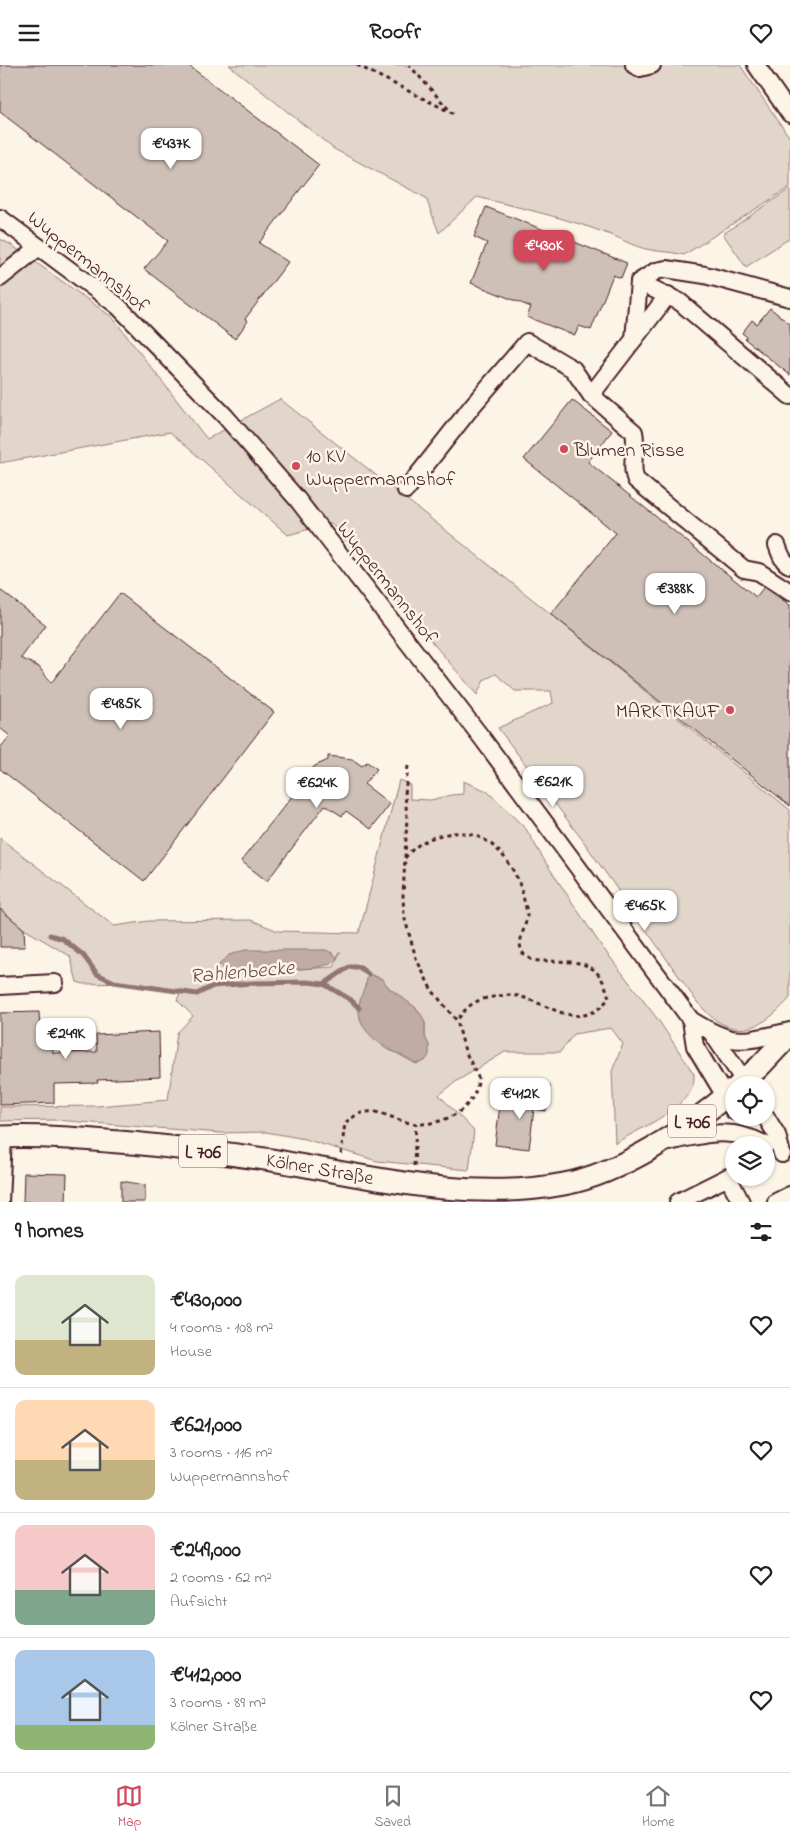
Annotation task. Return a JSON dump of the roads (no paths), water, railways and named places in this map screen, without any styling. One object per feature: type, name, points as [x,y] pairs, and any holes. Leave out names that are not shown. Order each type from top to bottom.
[{"type":"main road","name":"Kölner Straße","points":[[751,1076],[790,1033]]},
{"type":"main road","name":"Kölner Straße","points":[[2,1137],[63,1138],[192,1149],[339,1172],[466,1196],[565,1184],[589,1178],[616,1167],[659,1143],[725,1099]]},
{"type":"street","points":[[634,65],[640,69],[652,65]]},
{"type":"street","points":[[756,65],[790,114]]},
{"type":"street","name":"Wuppermannshof","points":[[0,218],[118,306],[225,416],[297,499],[482,738],[691,1020],[712,1033],[735,1041],[790,1033]]},
{"type":"street","points":[[0,278],[39,247]]},
{"type":"street","points":[[639,282],[656,271],[666,269],[705,275],[790,299]]},
{"type":"street","points":[[639,282],[680,302],[790,396]]},
{"type":"street","points":[[634,339],[639,282]]},
{"type":"street","points":[[591,395],[668,295]]},
{"type":"street","points":[[406,490],[473,405],[527,342],[573,369],[591,395],[634,432],[633,463],[636,480],[744,569],[759,572],[790,591]]},
{"type":"street","points":[[777,545],[781,555],[787,564],[790,565]]},
{"type":"street","points":[[0,986],[55,983]]},
{"type":"street","name":"Wuppermannshof","points":[[691,1020],[695,1046],[725,1078]]},
{"type":"street","name":"Wuppermannshof","points":[[712,1033],[731,1076]]},
{"type":"street","points":[[747,1126],[756,1136]]},
{"type":"street","points":[[771,1126],[786,1158]]},
{"type":"street","points":[[659,1143],[724,1132],[745,1136]]},
{"type":"street","points":[[0,1202],[2,1137]]},
{"type":"street","points":[[775,1151],[786,1158]]},
{"type":"street","points":[[678,1202],[728,1177],[741,1202]]},
{"type":"street","points":[[776,1202],[790,1195]]},
{"type":"water","points":[[245,950],[326,950],[337,958],[332,964],[313,968],[228,973],[219,965],[229,955]]},
{"type":"water","points":[[368,974],[382,979],[389,988],[416,1008],[422,1016],[425,1023],[425,1037],[429,1045],[429,1055],[425,1061],[417,1064],[389,1049],[379,1043],[364,1028],[360,1019],[359,1008]]},
{"type":"waterway","name":"Rahlenbecke","points":[[50,935],[63,939],[83,955],[97,974],[114,982],[197,994],[213,986],[308,982],[324,984],[351,1000],[359,1008]]},
{"type":"waterway","points":[[324,984],[349,967],[359,967],[368,974]]},
{"type":"place","name":"Blumen Risse","points":[[564,449]]},
{"type":"place","name":"10 KV Wuppermannshof","points":[[296,466]]},
{"type":"place","name":"MARKTKAUF","points":[[730,710]]}]
